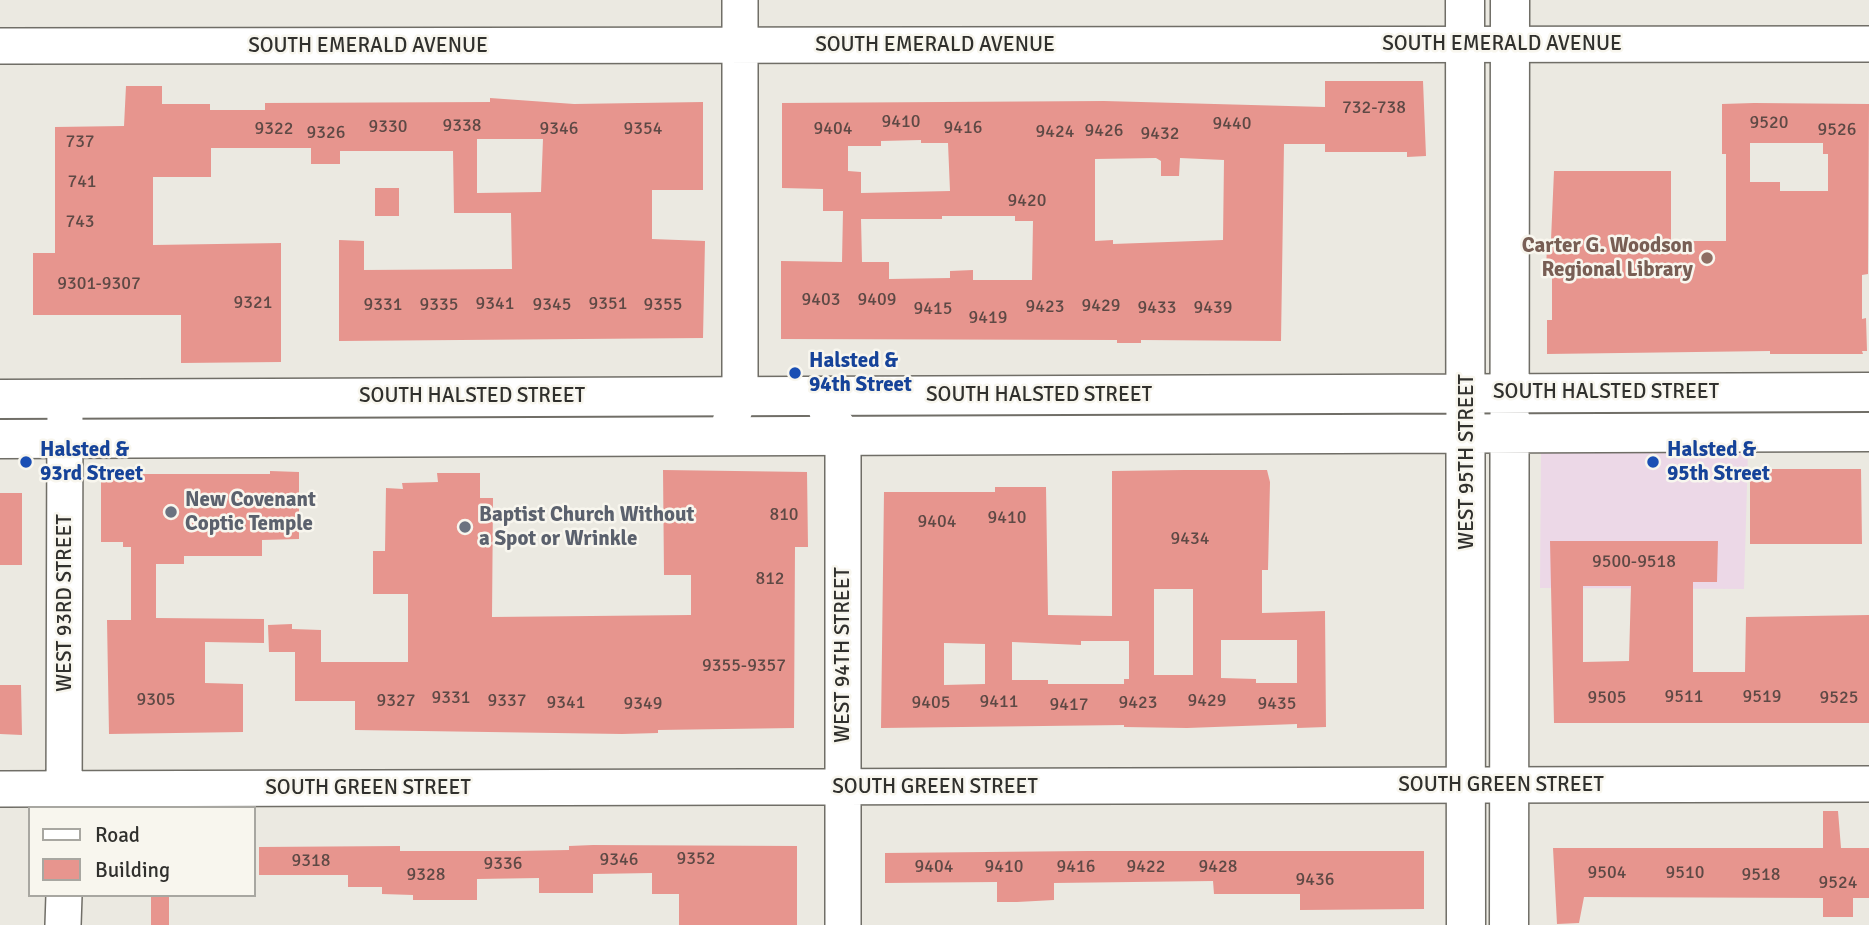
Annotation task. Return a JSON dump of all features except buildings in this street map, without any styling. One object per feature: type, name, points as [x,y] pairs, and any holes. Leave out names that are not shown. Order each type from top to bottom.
[{"type":"main road","name":"WEST 95TH STREET","points":[[1465,0],[1466,925]]},
{"type":"main road","name":"WEST 95TH STREET","points":[[1509,925],[1510,0]]},
{"type":"main road","name":"SOUTH HALSTED STREET","points":[[0,399],[1869,392]]},
{"type":"main road","name":"SOUTH HALSTED STREET","points":[[0,439],[1869,432]]},
{"type":"street","points":[[725,435],[740,396],[740,0]]},
{"type":"street","name":"SOUTH EMERALD AVENUE","points":[[0,47],[1869,44]]},
{"type":"street","points":[[815,395],[843,434]]},
{"type":"street","name":"WEST 93RD STREET","points":[[64,798],[65,398]]},
{"type":"street","name":"WEST 94TH STREET","points":[[843,434],[843,925]]},
{"type":"street","name":"SOUTH GREEN STREET","points":[[0,789],[64,798],[843,787],[1869,784]]},
{"type":"street","points":[[63,925],[64,897]]},
{"type":"shaded area","points":[[1541,450],[1748,451],[1744,589],[1540,588]]},
{"type":"place","name":"Carter G. Woodson Regional Library","points":[[1707,258]]},
{"type":"place","name":"Halsted & 94th Street","points":[[795,373]]},
{"type":"place","name":"Halsted & 93rd Street","points":[[26,462]]},
{"type":"place","name":"Halsted & 95th Street","points":[[1653,462]]},
{"type":"place","name":"New Covenant Coptic Temple","points":[[171,512]]},
{"type":"place","name":"Baptist Church Without a Spot or Wrinkle","points":[[465,527]]}]
